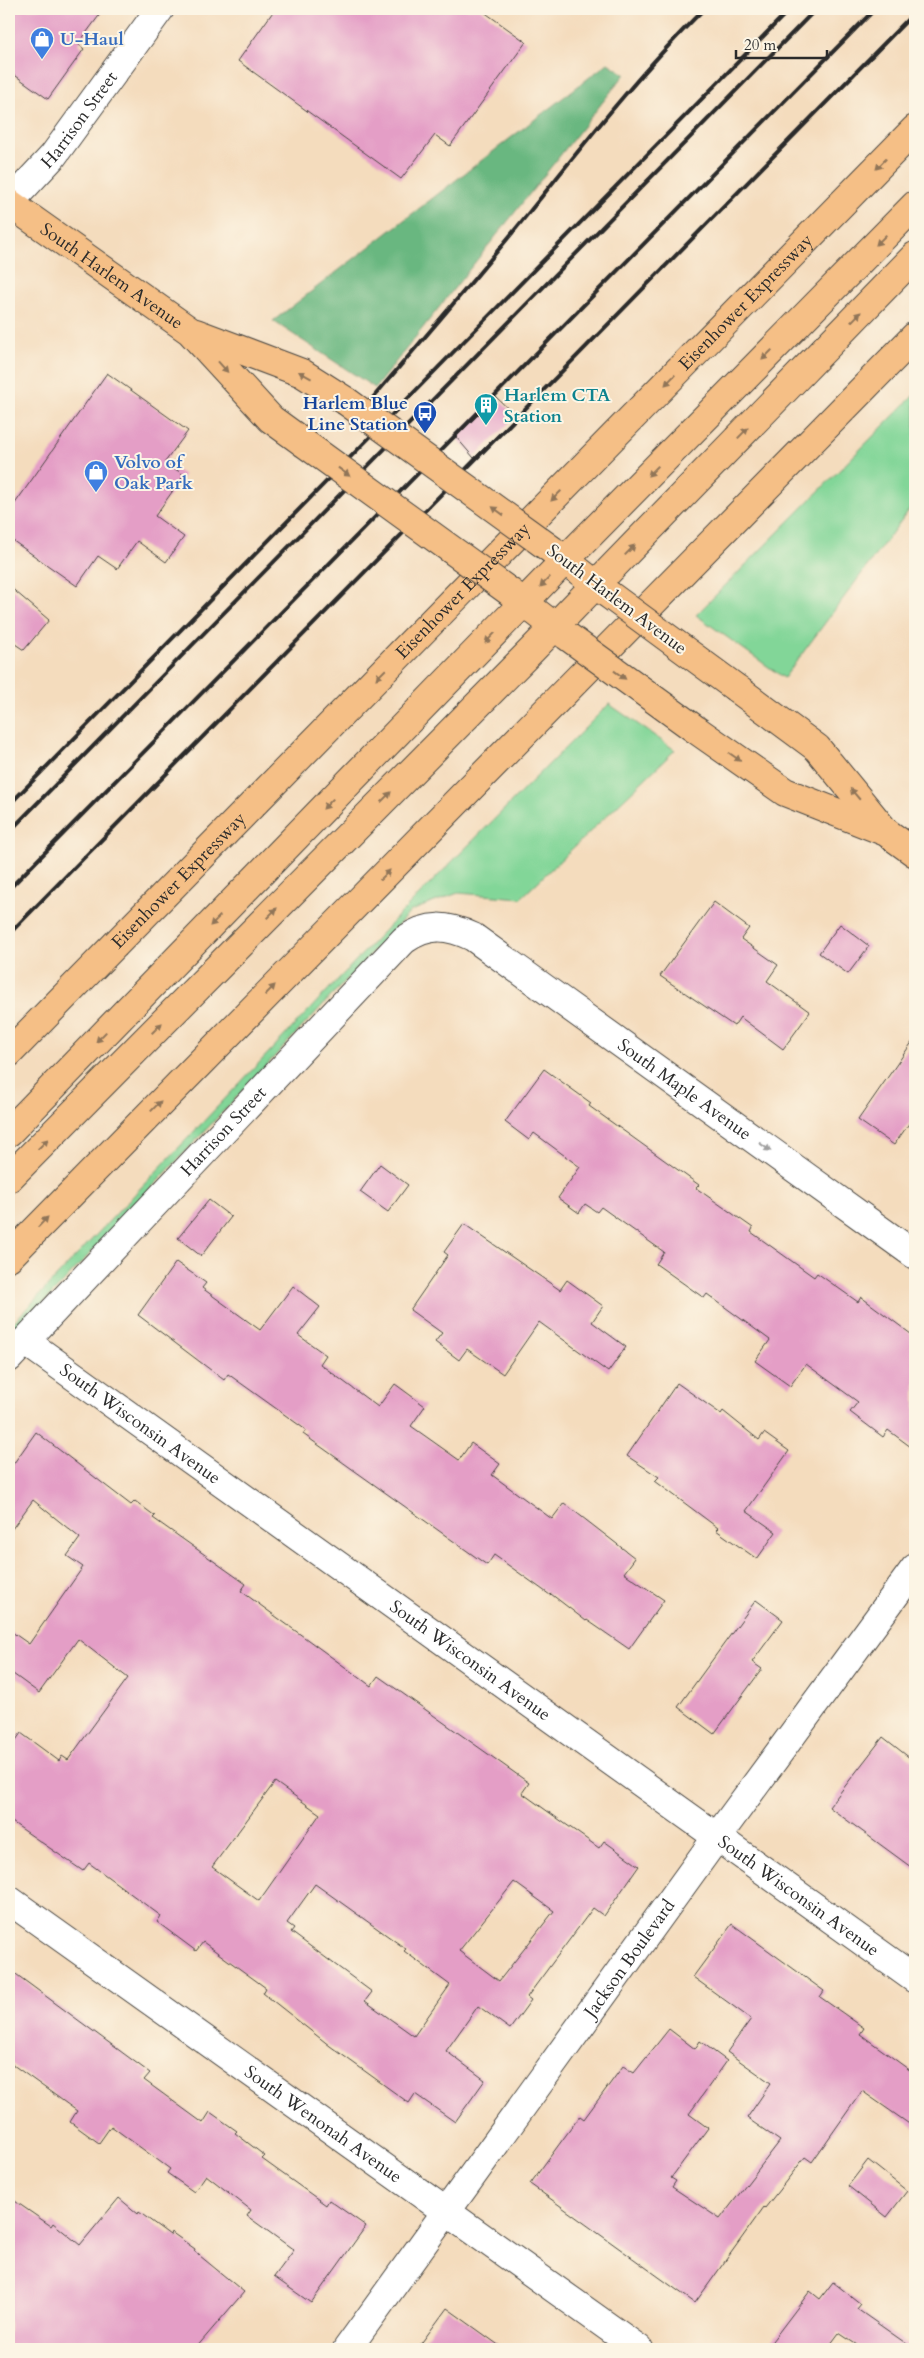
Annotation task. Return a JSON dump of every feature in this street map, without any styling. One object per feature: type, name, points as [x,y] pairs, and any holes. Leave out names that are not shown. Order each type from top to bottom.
[{"type":"main road","name":"Eisenhower Expressway","points":[[9,1053],[915,129]]},
{"type":"main road","name":"South Harlem Avenue","points":[[9,203],[190,331],[271,419],[517,597],[695,729],[785,792],[886,832],[915,853]]},
{"type":"main road","points":[[9,1132],[558,555],[915,205]]},
{"type":"main road","points":[[9,1178],[561,631],[915,256]]},
{"type":"main road","name":"South Harlem Avenue","points":[[190,331],[302,373],[346,401],[558,555],[817,748],[886,832]]},
{"type":"main road","points":[[9,1257],[915,336]]},
{"type":"street","name":"Harrison Street","points":[[9,203],[53,156],[160,9]]},
{"type":"street","name":"Harrison Street","points":[[17,1349],[404,940],[418,930],[452,927]]},
{"type":"street","name":"South Maple Avenue","points":[[452,927],[473,937],[915,1255]]},
{"type":"street","name":"South Wisconsin Avenue","points":[[17,1349],[717,1837],[915,1979]]},
{"type":"street","name":"Jackson Boulevard","points":[[347,2349],[717,1837],[915,1568]]},
{"type":"street","name":"South Wenonah Avenue","points":[[9,1900],[639,2349]]},
{"type":"green space","points":[[608,63],[625,74],[375,388],[273,321]]},
{"type":"green space","points":[[915,394],[915,502],[784,678],[696,615]]},
{"type":"green space","points":[[609,704],[675,750],[521,898],[458,893],[411,911],[9,1340],[9,1327],[399,915]]},
{"type":"building","name":"U-Haul","points":[[9,9],[104,9],[78,44],[84,49],[48,99],[9,71]]},
{"type":"building","points":[[275,9],[480,9],[526,42],[450,146],[435,135],[401,179],[238,61]]},
{"type":"building","name":"Volvo of Oak Park","points":[[107,373],[188,431],[165,462],[184,475],[155,516],[184,537],[166,562],[137,541],[117,569],[98,556],[77,586],[9,538],[9,512]]},
{"type":"building","name":"Harlem CTA Station","points":[[496,397],[516,416],[474,458],[456,437]]},
{"type":"building","points":[[9,586],[49,620],[24,650],[9,640]]},
{"type":"building","points":[[714,902],[749,928],[741,939],[778,965],[767,981],[810,1012],[783,1049],[740,1017],[734,1026],[660,976]]},
{"type":"building","points":[[840,924],[869,946],[848,974],[819,953]]},
{"type":"building","points":[[915,1038],[915,1115],[894,1145],[858,1120]]},
{"type":"building","points":[[544,1069],[591,1103],[589,1106],[699,1185],[696,1188],[753,1228],[751,1232],[814,1277],[817,1273],[858,1302],[861,1297],[915,1337],[915,1450],[888,1430],[883,1437],[850,1412],[858,1402],[806,1364],[790,1386],[755,1361],[770,1340],[707,1294],[704,1298],[656,1264],[664,1252],[601,1207],[597,1212],[585,1204],[579,1213],[558,1198],[580,1167],[534,1133],[529,1140],[505,1122]]},
{"type":"building","points":[[380,1164],[408,1185],[388,1212],[360,1192]]},
{"type":"building","points":[[209,1200],[231,1217],[201,1256],[178,1238]]},
{"type":"building","points":[[464,1224],[560,1290],[567,1280],[603,1306],[592,1322],[626,1347],[608,1372],[539,1322],[503,1374],[467,1349],[459,1360],[435,1342],[442,1333],[410,1310],[448,1255],[444,1252]]},
{"type":"building","points":[[176,1262],[206,1283],[202,1288],[260,1330],[293,1286],[320,1307],[298,1335],[326,1355],[320,1364],[378,1407],[395,1384],[425,1406],[411,1426],[459,1460],[471,1443],[500,1464],[492,1475],[552,1519],[564,1503],[635,1558],[624,1573],[664,1600],[629,1649],[586,1621],[551,1594],[494,1555],[487,1565],[303,1434],[306,1430],[228,1374],[224,1380],[138,1315]]},
{"type":"building","points":[[677,1383],[721,1414],[723,1411],[759,1440],[764,1433],[789,1451],[746,1511],[776,1532],[757,1559],[716,1530],[718,1528],[655,1481],[659,1477],[627,1456]]},
{"type":"building","points":[[36,1432],[131,1505],[135,1501],[155,1516],[153,1518],[246,1584],[241,1591],[371,1686],[378,1676],[529,1783],[522,1793],[599,1848],[604,1841],[639,1866],[604,1916],[593,1908],[527,1997],[531,2000],[510,2029],[478,2006],[446,2051],[485,2080],[455,2122],[415,2094],[409,2103],[330,2046],[263,1993],[266,1988],[203,1942],[196,1951],[157,1922],[161,1916],[89,1863],[83,1871],[9,1820],[9,1750],[21,1733],[59,1761],[62,1756],[68,1760],[128,1678],[78,1639],[39,1693],[9,1671],[9,1630],[29,1644],[83,1567],[67,1556],[80,1538],[33,1500],[9,1533],[9,1470]],"holes":[[[275,1782],[320,1814],[259,1901],[212,1867]],[[514,1882],[554,1911],[499,1981],[459,1951]],[[315,1884],[406,1949],[404,1951],[450,1985],[414,2036],[365,2001],[372,1992],[291,1932],[294,1928],[287,1923]]]},
{"type":"building","points":[[756,1600],[783,1620],[752,1662],[762,1669],[714,1734],[678,1707]]},
{"type":"building","points":[[883,1737],[915,1762],[915,1870],[829,1807]]},
{"type":"building","points":[[732,1924],[824,1991],[820,1997],[864,2028],[860,2034],[915,2074],[915,2128],[862,2091],[812,2162],[805,2157],[764,2207],[695,2303],[530,2184],[580,2116],[584,2119],[623,2066],[634,2073],[669,2029],[695,2049],[700,2041],[727,2061],[689,2114],[708,2128],[671,2178],[676,2181],[672,2187],[720,2219],[780,2141],[747,2118],[771,2083],[727,2052],[751,2019],[693,1977]]},
{"type":"building","points":[[9,1969],[150,2073],[144,2080],[203,2123],[210,2112],[237,2131],[235,2133],[265,2156],[262,2159],[326,2205],[329,2200],[366,2226],[311,2303],[274,2277],[294,2250],[247,2216],[251,2210],[206,2175],[194,2192],[167,2173],[170,2169],[111,2126],[99,2143],[70,2122],[77,2111],[9,2062]]},
{"type":"building","points":[[868,2160],[907,2191],[887,2217],[848,2186]]},
{"type":"building","points":[[9,2197],[51,2226],[53,2223],[80,2245],[119,2198],[138,2214],[139,2212],[170,2235],[171,2232],[195,2249],[194,2251],[244,2292],[195,2349],[9,2349]]},
{"type":"building","points":[[833,2282],[861,2304],[857,2309],[914,2349],[863,2349],[839,2333],[827,2349],[766,2349],[810,2291],[820,2299]]},
{"type":"building","points":[[447,2308],[504,2349],[417,2349]]},
{"type":"railway","points":[[351,423],[480,272],[633,85],[704,9]]},
{"type":"railway","points":[[9,805],[790,9]]},
{"type":"railway","points":[[9,832],[816,9]]},
{"type":"railway","points":[[9,889],[875,9]]},
{"type":"railway","points":[[9,934],[915,12]]},
{"type":"place","name":"U-Haul","points":[[42,60]]},
{"type":"place","name":"Harlem CTA Station","points":[[486,426]]},
{"type":"place","name":"Harlem Blue Line Station","points":[[425,434]]},
{"type":"place","name":"Volvo of Oak Park","points":[[96,493]]}]
